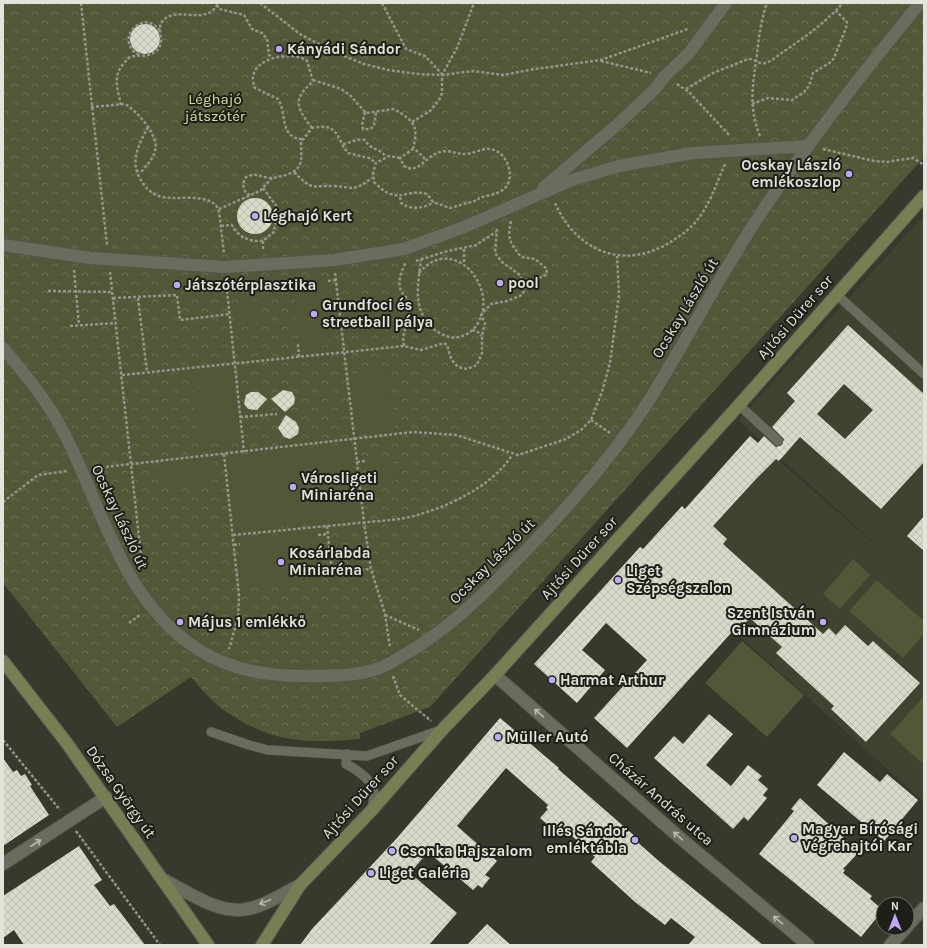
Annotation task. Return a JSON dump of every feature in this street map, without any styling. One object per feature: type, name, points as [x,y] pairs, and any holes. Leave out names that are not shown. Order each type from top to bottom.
[{"type":"street","points":[[530,198],[618,124],[655,89],[664,77],[689,53],[726,3]]},
{"type":"street","name":"Ocskay László út","points":[[3,348],[22,370],[45,402],[63,431],[114,548],[137,588],[150,606],[171,628],[199,650],[222,663],[246,671],[272,675],[329,676],[375,670],[392,662],[429,640],[464,612],[539,538],[609,457],[648,402],[761,214],[848,91],[920,3]]},
{"type":"street","points":[[3,245],[72,256],[109,260],[225,267],[334,260],[404,248],[464,227],[549,190],[596,173],[650,160],[693,153],[809,146]]},
{"type":"street","name":"Ajtósi Dürer sor","points":[[262,945],[300,885],[372,810],[443,729],[495,675],[739,405],[924,196]]},
{"type":"street","name":"Dózsa György út","points":[[3,661],[66,742],[106,797],[208,945]]},
{"type":"street","name":"Cházár András utca","points":[[495,675],[679,837],[808,945]]},
{"type":"street","points":[[3,864],[106,797]]},
{"type":"street","points":[[164,880],[213,904],[229,909],[247,909],[268,901],[300,885]]},
{"type":"street","points":[[915,918],[924,908]]},
{"type":"street","points":[[890,945],[898,936]]},
{"type":"lane","points":[[836,294],[924,374]]},
{"type":"lane","points":[[739,405],[778,441]]},
{"type":"lane","points":[[211,732],[248,745],[268,750],[367,756],[443,729]]},
{"type":"lane","points":[[347,754],[346,764],[355,768],[371,784],[374,792],[372,810]]},
{"type":"path","points":[[81,3],[142,572]]},
{"type":"path","points":[[260,3],[300,34],[346,57],[364,64],[388,70],[442,74],[473,71],[503,75],[601,60],[653,43],[716,18]]},
{"type":"path","points":[[382,3],[406,48],[425,56],[442,74]]},
{"type":"path","points":[[412,122],[436,106],[442,93],[442,74],[457,48],[474,3]]},
{"type":"path","points":[[766,3],[752,84],[752,104],[757,129],[766,149]]},
{"type":"path","points":[[686,90],[713,73],[741,61],[752,58],[756,61],[765,63],[773,59],[802,40],[836,11],[843,3]]},
{"type":"path","points":[[121,105],[116,85],[119,67],[130,56],[143,56],[156,52],[160,47],[160,26],[162,21],[171,15],[199,16],[218,4],[219,9],[244,15],[252,29],[262,33],[267,39],[269,55],[272,58]]},
{"type":"path","points":[[752,104],[768,98],[792,100],[807,90],[813,73],[831,62],[846,28],[847,22],[836,11]]},
{"type":"path","points":[[143,56],[133,51],[130,46],[129,37],[133,28],[139,24],[149,23],[154,25],[160,31]]},
{"type":"path","points":[[302,139],[294,137],[285,126],[278,99],[255,88],[253,82],[254,71],[258,66],[272,58],[294,56],[304,59],[310,66],[313,80]]},
{"type":"path","points":[[601,60],[629,66],[664,77],[686,90],[743,150]]},
{"type":"path","points":[[313,80],[342,89],[350,95],[365,112],[394,109],[412,122],[416,132],[413,150],[400,158]]},
{"type":"path","points":[[312,128],[300,110],[299,104],[301,93],[313,80]]},
{"type":"path","points":[[91,107],[121,105],[129,107],[148,127],[155,138],[157,144],[156,151],[146,167],[137,171]]},
{"type":"path","points":[[365,112],[362,127],[367,130],[374,126],[376,112]]},
{"type":"path","points":[[148,127],[136,154],[135,162],[137,171],[147,189],[159,196],[199,199],[213,204],[218,209],[244,452]]},
{"type":"path","points":[[250,195],[246,193],[244,188],[244,181],[246,177],[258,174],[272,178],[294,172],[300,162],[302,139],[312,128],[325,127],[332,130],[338,135],[348,153],[369,158],[376,163]]},
{"type":"path","points":[[343,144],[353,142],[358,139],[366,140],[372,148],[380,151],[385,156]]},
{"type":"path","points":[[809,146],[874,161],[887,162],[913,158],[924,165]]},
{"type":"path","points":[[294,172],[307,185],[316,188],[334,186],[351,189],[359,187],[372,178],[376,163],[385,156],[392,155],[400,158],[404,166],[412,169],[421,165],[425,160],[441,151],[452,151],[467,154],[490,149],[501,154],[509,168],[508,183],[498,193],[479,198],[478,200],[456,208],[433,202],[427,194],[422,193],[400,197],[384,191],[374,182],[372,178]]},
{"type":"path","points":[[413,150],[425,160]]},
{"type":"path","points":[[549,190],[564,221],[575,234],[588,244],[617,256],[632,256],[650,253],[684,233],[697,220],[706,208],[730,151]]},
{"type":"path","points":[[218,209],[263,188],[272,178]]},
{"type":"path","points":[[263,188],[277,207]]},
{"type":"path","points":[[400,197],[402,203],[409,207],[423,207],[433,202]]},
{"type":"path","points":[[421,260],[418,294],[421,311],[432,328],[446,336],[457,337],[465,335],[472,330],[481,315],[491,304],[507,301],[522,295],[525,289],[520,275],[502,262],[495,253],[496,231],[500,215],[505,209],[511,222],[508,234],[512,245],[520,257],[535,259],[547,269],[546,275],[524,284]]},
{"type":"path","points":[[221,226],[232,225],[238,233],[246,239],[263,240],[274,232],[277,213]]},
{"type":"path","points":[[404,346],[403,338],[405,329],[410,320],[408,299],[401,294],[399,279],[407,260],[421,260],[444,252],[464,249],[476,245],[496,231]]},
{"type":"path","points":[[464,249],[464,264]]},
{"type":"path","points":[[72,256],[79,325]]},
{"type":"path","points":[[3,502],[38,474],[254,452],[413,432],[434,432],[456,435],[518,456],[566,439],[581,430],[591,420],[602,392],[615,335],[620,295],[617,256]]},
{"type":"path","points":[[420,273],[436,260],[443,258],[453,259],[464,264],[472,272],[482,293],[481,315],[484,324],[481,358],[477,365],[467,369],[458,368],[449,355],[447,345],[444,343]]},
{"type":"path","points":[[334,260],[364,522],[372,569],[385,614],[393,680],[400,695],[415,710],[443,729]]},
{"type":"path","points":[[328,281],[336,280]]},
{"type":"path","points":[[48,291],[113,292]]},
{"type":"path","points":[[113,298],[177,295],[180,320],[230,314]]},
{"type":"path","points":[[138,298],[147,372]]},
{"type":"path","points":[[70,326],[116,323]]},
{"type":"path","points":[[472,330],[478,332],[482,336]]},
{"type":"path","points":[[444,343],[446,336]]},
{"type":"path","points":[[122,375],[404,346],[421,350],[444,343]]},
{"type":"path","points":[[299,357],[298,345],[300,344]]},
{"type":"path","points":[[240,417],[277,414]]},
{"type":"path","points":[[591,420],[621,440]]},
{"type":"path","points":[[222,663],[233,640],[238,618],[239,596],[224,454]]},
{"type":"path","points":[[233,535],[421,515],[470,492],[499,472],[512,455]]},
{"type":"path","points":[[357,462],[365,461]]},
{"type":"path","points":[[360,483],[368,482]]},
{"type":"path","points":[[327,526],[332,572],[372,569]]},
{"type":"path","points":[[318,535],[328,534]]},
{"type":"path","points":[[234,545],[240,544]]},
{"type":"path","points":[[385,614],[417,629],[429,640]]},
{"type":"path","points":[[3,740],[69,821],[160,945]]},
{"type":"shaded area","points":[[924,215],[924,802],[643,549],[682,506],[685,508],[750,436],[892,559],[738,420]]},
{"type":"green space","name":"Léghajó játszótér","points":[[3,3],[924,3],[924,157],[430,707],[360,733],[360,739],[326,741],[294,740],[264,732],[229,714],[220,708],[191,677],[117,727],[3,583]]},
{"type":"green space","points":[[511,222],[509,232],[515,249],[520,257],[535,259],[534,263],[516,263],[508,254],[502,236],[506,225]]},
{"type":"green space","name":"pool","points":[[497,268],[505,277],[512,279],[515,286],[511,294],[500,299],[493,296],[484,281],[490,270]]},
{"type":"green space","name":"Grundfoci és streetball pálya","points":[[328,280],[335,344],[300,348],[293,283]]},
{"type":"green space","points":[[258,301],[260,325],[236,328],[233,304]]},
{"type":"green space","points":[[233,367],[241,441],[199,445],[191,371]]},
{"type":"green space","points":[[389,369],[389,377],[393,376],[394,388],[390,388],[393,410],[397,410],[398,421],[394,422],[395,429],[357,433],[351,374]]},
{"type":"green space","name":"Városligeti Miniaréna","points":[[352,444],[360,518],[235,532],[227,457]]},
{"type":"green space","points":[[392,456],[395,481],[368,484],[365,459]]},
{"type":"green space","points":[[213,458],[216,480],[161,485],[159,464]]},
{"type":"green space","name":"Kosárlabda Miniaréna","points":[[318,532],[323,579],[243,586],[239,539]]},
{"type":"green space","points":[[853,559],[870,575],[840,609],[823,594]]},
{"type":"green space","points":[[877,580],[924,621],[924,634],[903,658],[849,611]]},
{"type":"green space","points":[[742,641],[804,695],[767,737],[705,683]]},
{"type":"green space","points":[[924,696],[924,765],[890,734]]},
{"type":"building","points":[[145,24],[151,25],[159,33],[159,45],[151,53],[145,54],[139,53],[131,45],[130,39],[131,33],[139,25]]},
{"type":"building","name":"Léghajó Kert","points":[[255,198],[268,203],[273,216],[268,229],[255,234],[242,229],[237,216],[242,203]]},
{"type":"building","points":[[848,325],[924,394],[924,462],[881,509],[800,437],[779,461],[776,459],[756,479],[713,526],[727,539],[723,544],[823,634],[829,628],[836,635],[845,625],[868,646],[873,641],[920,683],[866,742],[831,709],[834,706],[776,653],[782,647],[750,618],[744,624],[741,622],[627,748],[594,718],[647,660],[606,623],[582,650],[605,670],[577,703],[534,664],[640,547],[643,549],[682,506],[685,509],[750,436],[758,443],[764,436],[776,447],[782,445],[784,439],[772,427],[795,401],[787,393]],"holes":[[[844,384],[873,410],[845,439],[817,414]]]},
{"type":"building","points":[[283,390],[292,392],[295,398],[294,404],[285,412],[271,399]]},
{"type":"building","points":[[251,392],[258,392],[267,399],[257,410],[248,409],[244,404],[246,395]]},
{"type":"building","points":[[286,415],[296,422],[299,428],[298,434],[290,439],[284,437],[278,428]]},
{"type":"building","points":[[924,516],[924,551],[907,536]]},
{"type":"building","points":[[709,714],[733,734],[706,765],[731,786],[748,765],[762,776],[758,780],[768,789],[763,795],[767,798],[748,821],[744,817],[733,829],[654,758],[674,736],[683,744]]},
{"type":"building","points":[[500,718],[559,768],[558,769],[637,838],[635,840],[660,862],[763,945],[688,945],[695,937],[671,918],[665,925],[635,902],[591,862],[595,857],[571,835],[568,838],[557,829],[555,831],[540,818],[548,809],[546,808],[548,805],[506,768],[457,826],[497,861],[485,875],[490,878],[482,888],[478,885],[473,890],[428,852],[410,873],[457,913],[429,945],[300,945],[312,929],[397,838]]},
{"type":"building","points":[[844,752],[880,782],[887,774],[918,800],[884,841],[817,785]]},
{"type":"building","points":[[3,758],[13,772],[17,770],[21,776],[25,774],[32,785],[30,786],[49,815],[3,846]]},
{"type":"building","points":[[800,798],[859,852],[843,869],[845,870],[843,873],[872,896],[870,899],[875,903],[875,920],[861,937],[759,854],[794,811],[791,809]]},
{"type":"building","points":[[79,846],[102,880],[94,885],[110,906],[114,904],[145,945],[24,945],[14,930],[3,938],[3,896]]},
{"type":"building","points":[[487,924],[511,945],[467,945]]},
{"type":"place","name":"Kányádi Sándor","points":[[279,49]]},
{"type":"place","name":"Ocskay László emlékoszlop","points":[[849,174]]},
{"type":"place","name":"Léghajó Kert","points":[[255,216]]},
{"type":"place","name":"pool","points":[[500,283]]},
{"type":"place","name":"Játszótérplasztika","points":[[177,285]]},
{"type":"place","name":"Grundfoci és streetball pálya","points":[[314,314]]},
{"type":"place","name":"Városligeti Miniaréna","points":[[293,487]]},
{"type":"place","name":"Kosárlabda Miniaréna","points":[[281,562]]},
{"type":"place","name":"Liget Szépségszalon","points":[[618,580]]},
{"type":"place","name":"Május 1 emlékkő","points":[[180,622]]},
{"type":"place","name":"Szent István Gimnázium","points":[[823,622]]},
{"type":"place","name":"Harmat Arthur","points":[[552,680]]},
{"type":"place","name":"Müller Autó","points":[[498,737]]},
{"type":"place","name":"Magyar Bírósági Végrehajtói Kar","points":[[794,838]]},
{"type":"place","name":"Illés Sándor emléktábla","points":[[635,840]]},
{"type":"place","name":"Csonka Hajszalom","points":[[392,851]]},
{"type":"place","name":"Liget Galéria","points":[[371,873]]}]
